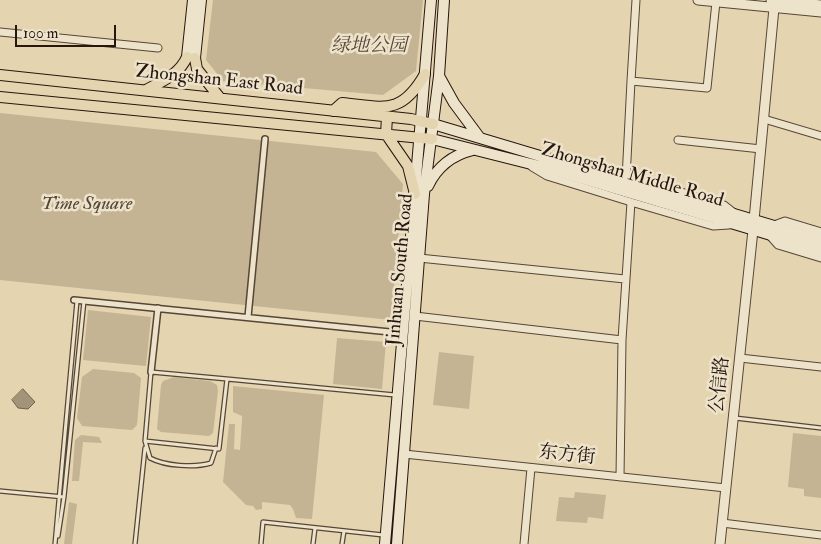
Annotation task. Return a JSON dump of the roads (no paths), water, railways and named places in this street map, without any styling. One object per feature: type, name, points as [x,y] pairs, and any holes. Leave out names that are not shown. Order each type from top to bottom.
[{"type":"main road","points":[[193,0],[191,58],[197,69],[220,98]]},
{"type":"main road","points":[[146,90],[173,75],[191,58],[201,0]]},
{"type":"main road","name":"Jinhuan South Road","points":[[397,544],[420,258],[420,138],[431,0]]},
{"type":"main road","name":"Jinhuan South Road","points":[[386,540],[398,395],[420,194],[434,124],[444,0]]},
{"type":"main road","points":[[333,111],[342,103],[388,108],[399,105],[417,88],[425,74]]},
{"type":"main road","name":"Zhongshan East Road","points":[[0,75],[220,98],[434,124]]},
{"type":"main road","points":[[439,76],[454,103],[480,138]]},
{"type":"main road","name":"Zhongshan East Road","points":[[0,97],[432,140]]},
{"type":"main road","points":[[387,117],[386,134],[408,166],[420,194]]},
{"type":"main road","name":"Zhongshan Middle Road","points":[[434,124],[548,158],[579,164],[657,188],[736,220]]},
{"type":"main road","name":"Zhongshan Middle Road","points":[[432,140],[475,149],[576,181],[771,230],[821,240]]},
{"type":"main road","points":[[420,194],[435,172],[459,154],[475,149]]},
{"type":"main road","name":"Zhongshan Middle Road","points":[[771,230],[821,250]]},
{"type":"street","points":[[626,179],[636,0]]},
{"type":"street","points":[[698,0],[821,5]]},
{"type":"street","points":[[631,81],[708,88],[716,2]]},
{"type":"street","points":[[776,2],[821,12]]},
{"type":"street","name":"公信路","points":[[720,544],[776,2]]},
{"type":"street","points":[[0,32],[158,48]]},
{"type":"street","points":[[764,119],[821,136]]},
{"type":"street","points":[[248,317],[265,140]]},
{"type":"street","points":[[678,140],[761,150]]},
{"type":"street","points":[[576,181],[646,207],[713,226],[736,220]]},
{"type":"street","points":[[646,207],[657,201]]},
{"type":"street","points":[[620,477],[622,340],[631,202]]},
{"type":"street","points":[[821,232],[785,221],[771,230],[778,245],[821,258]]},
{"type":"street","points":[[420,258],[625,279]]},
{"type":"street","points":[[78,300],[390,332]]},
{"type":"street","points":[[152,372],[158,308]]},
{"type":"street","points":[[415,316],[622,340]]},
{"type":"street","points":[[740,358],[821,367]]},
{"type":"street","name":"东方街","points":[[404,454],[726,488]]},
{"type":"street","points":[[524,544],[531,468]]},
{"type":"street","points":[[722,524],[821,535]]},
{"type":"lane","points":[[56,544],[58,497],[78,300]]},
{"type":"lane","points":[[56,544],[64,497],[78,300]]},
{"type":"lane","points":[[135,544],[152,372],[398,395]]},
{"type":"lane","points":[[145,441],[219,449],[226,379]]},
{"type":"lane","points":[[734,418],[821,428]]},
{"type":"lane","points":[[145,441],[150,458],[157,461],[193,466],[210,463],[216,448]]},
{"type":"lane","points":[[0,491],[64,497]]},
{"type":"lane","points":[[261,544],[263,522],[344,531],[386,540]]},
{"type":"lane","points":[[313,544],[315,528]]},
{"type":"lane","points":[[342,544],[344,531]]},
{"type":"park label","name":"绿地公园","points":[[369,47]]},
{"type":"park label","name":"Time Square","points":[[87,205]]}]
